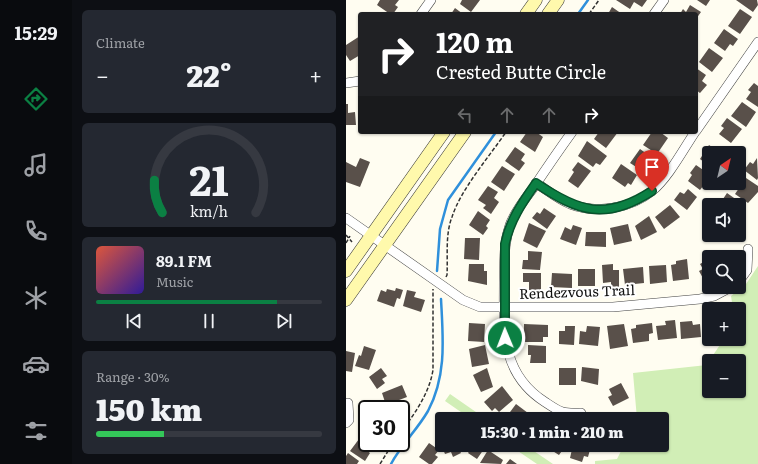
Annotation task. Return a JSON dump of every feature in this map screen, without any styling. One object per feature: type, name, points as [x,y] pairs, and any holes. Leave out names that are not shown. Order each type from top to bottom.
[{"type":"main road","points":[[527,12],[536,0]]},
{"type":"main road","points":[[549,12],[558,0]]},
{"type":"main road","points":[[346,271],[443,134]]},
{"type":"main road","points":[[346,300],[464,134]]},
{"type":"street","points":[[423,12],[431,0]]},
{"type":"street","points":[[655,12],[664,0]]},
{"type":"street","points":[[698,129],[758,42]]},
{"type":"street","points":[[346,83],[358,81]]},
{"type":"street","points":[[562,412],[539,398],[518,377],[512,364],[505,338],[505,244],[514,216],[571,134]]},
{"type":"street","points":[[536,183],[558,198],[581,207],[605,209],[631,203],[652,191],[660,183],[695,134]]},
{"type":"street","name":"Rendezvous Trail","points":[[346,218],[470,304],[480,307],[613,307],[700,299],[718,294]]},
{"type":"street","points":[[746,271],[748,249]]},
{"type":"street","points":[[346,423],[348,420],[348,403]]},
{"type":"path","points":[[590,12],[599,0]]},
{"type":"path","points":[[444,279],[447,275],[448,235],[451,218],[458,201],[505,134]]},
{"type":"path","points":[[346,235],[352,242]]},
{"type":"path","points":[[346,243],[350,236]]},
{"type":"path","points":[[410,419],[419,406],[431,380],[434,286]]},
{"type":"path","points":[[380,464],[387,452]]},
{"type":"green space","points":[[758,266],[758,464],[595,464],[595,461],[617,459],[620,452],[669,452],[669,412],[636,412],[633,373],[702,366],[702,398],[746,398],[746,354],[714,354],[719,346],[746,346],[746,302],[732,302],[731,296],[734,294],[746,294],[746,284]]},
{"type":"green space","points":[[450,394],[476,412],[461,412],[445,401]]},
{"type":"green space","points":[[519,452],[535,452],[553,464],[537,464]]},
{"type":"building","points":[[380,0],[399,0],[395,5],[398,7],[394,12],[387,12],[377,5]]},
{"type":"building","points":[[462,0],[480,0],[471,12],[460,4]]},
{"type":"building","points":[[616,0],[647,0],[642,7],[634,2],[630,9]]},
{"type":"building","points":[[697,0],[710,0],[706,6]]},
{"type":"building","points":[[736,0],[757,0],[758,5],[753,12]]},
{"type":"building","points":[[690,5],[701,12],[698,16],[698,12],[686,12]]},
{"type":"building","points":[[612,7],[619,12],[609,12]]},
{"type":"building","points":[[455,8],[460,12],[452,12]]},
{"type":"building","points":[[740,9],[752,17],[740,34],[728,26]]},
{"type":"building","points":[[724,29],[738,39],[733,46],[730,44],[725,51],[714,43]]},
{"type":"building","points":[[358,37],[358,56],[350,61],[346,55],[346,45]]},
{"type":"building","points":[[709,48],[723,58],[712,72],[699,62]]},
{"type":"building","points":[[698,69],[706,75],[702,81],[707,85],[700,93],[698,92]]},
{"type":"building","points":[[754,83],[758,86],[758,107],[746,99],[751,92],[748,90]]},
{"type":"building","points":[[742,102],[756,112],[746,127],[731,116]]},
{"type":"building","points":[[346,104],[348,104],[348,113],[355,112],[356,125],[346,125]]},
{"type":"building","points":[[727,118],[742,129],[731,143],[719,134],[724,128],[721,126]]},
{"type":"building","points":[[526,134],[539,134],[543,137],[535,152],[520,142]]},
{"type":"building","points":[[598,134],[616,134],[606,148],[594,139]]},
{"type":"building","points":[[651,134],[663,134],[668,138],[657,154],[643,145]]},
{"type":"building","points":[[587,141],[607,156],[600,165],[596,163],[593,167],[578,156]]},
{"type":"building","points":[[515,147],[525,154],[521,160],[525,163],[519,171],[505,161]]},
{"type":"building","points":[[640,149],[654,159],[649,167],[645,164],[641,170],[630,163]]},
{"type":"building","points":[[360,158],[370,162],[360,187],[346,182],[346,162],[356,167]]},
{"type":"building","points":[[757,158],[757,180],[746,172],[746,167],[750,162],[753,164]]},
{"type":"building","points":[[578,162],[591,171],[578,188],[568,181],[574,172],[572,170]]},
{"type":"building","points":[[621,164],[637,175],[631,185],[628,183],[625,187],[612,178]]},
{"type":"building","points":[[696,165],[702,169],[702,187],[700,190],[688,181],[692,175],[690,173]]},
{"type":"building","points":[[502,166],[515,174],[504,191],[491,182]]},
{"type":"building","points":[[746,178],[758,186],[758,192],[748,203],[746,202],[746,198],[741,198],[735,194],[738,190],[746,190]]},
{"type":"building","points":[[488,186],[498,192],[494,198],[499,202],[491,214],[483,208],[486,205],[478,200]]},
{"type":"building","points":[[688,189],[697,197],[687,210],[674,200],[680,192],[684,194]]},
{"type":"building","points":[[727,193],[734,198],[724,198]]},
{"type":"building","points":[[670,205],[680,217],[664,229],[655,217]]},
{"type":"building","points":[[544,208],[556,216],[547,229],[532,218],[537,212],[540,214]]},
{"type":"building","points":[[478,211],[490,220],[486,226],[488,228],[483,235],[469,225]]},
{"type":"building","points":[[649,216],[657,232],[641,240],[635,226]]},
{"type":"building","points":[[529,223],[546,231],[537,248],[523,241]]},
{"type":"building","points":[[628,224],[632,241],[614,245],[610,228]]},
{"type":"building","points":[[573,225],[582,228],[576,245],[560,239],[565,227],[571,230]]},
{"type":"building","points":[[586,232],[606,232],[606,247],[585,246]]},
{"type":"building","points":[[465,238],[480,238],[479,260],[464,259]]},
{"type":"building","points":[[528,251],[542,252],[540,270],[522,269],[523,260],[528,260]]},
{"type":"building","points":[[687,259],[689,279],[673,281],[671,265],[676,264],[676,261]]},
{"type":"building","points":[[469,264],[484,264],[484,271],[487,271],[487,285],[468,281]]},
{"type":"building","points":[[613,264],[613,270],[619,270],[619,287],[611,287],[611,282],[603,283],[602,265]]},
{"type":"building","points":[[666,265],[667,282],[650,284],[649,266]]},
{"type":"building","points":[[643,267],[644,283],[625,285],[623,269]]},
{"type":"building","points":[[578,269],[595,269],[595,286],[578,286]]},
{"type":"building","points":[[702,270],[702,276],[699,271]]},
{"type":"building","points":[[523,273],[541,273],[541,291],[529,290],[529,282],[523,282]]},
{"type":"building","points":[[552,273],[572,274],[572,288],[551,287]]},
{"type":"building","points":[[396,288],[403,290],[400,299],[397,298],[394,307],[377,301],[381,290],[386,292],[387,289],[395,291]]},
{"type":"building","points":[[407,290],[416,292],[414,297],[425,300],[421,312],[403,306]]},
{"type":"building","points":[[675,320],[677,338],[658,340],[656,326],[666,325],[665,321]]},
{"type":"building","points":[[692,321],[693,325],[700,324],[701,337],[681,339],[680,322]]},
{"type":"building","points":[[469,323],[485,324],[484,342],[468,341]]},
{"type":"building","points":[[652,323],[653,333],[649,334],[649,341],[633,343],[631,329],[636,328],[636,325]]},
{"type":"building","points":[[524,324],[548,325],[548,337],[543,337],[543,342],[524,342]]},
{"type":"building","points":[[624,324],[628,346],[610,349],[607,326]]},
{"type":"building","points":[[565,326],[575,326],[574,345],[559,344],[559,331],[565,331]]},
{"type":"building","points":[[587,326],[600,327],[598,346],[579,344],[580,331],[586,332]]},
{"type":"building","points":[[485,345],[489,364],[472,367],[469,349]]},
{"type":"building","points":[[528,345],[546,346],[546,363],[530,363],[531,355],[528,355]]},
{"type":"building","points":[[364,346],[376,350],[369,370],[355,366],[359,355],[361,356]]},
{"type":"building","points":[[346,351],[355,353],[352,372],[346,371]]},
{"type":"building","points":[[582,367],[599,369],[598,385],[581,381]]},
{"type":"building","points":[[381,368],[387,376],[382,379],[385,383],[377,389],[369,377]]},
{"type":"building","points":[[487,368],[493,387],[481,392],[473,375]]},
{"type":"building","points":[[559,368],[576,368],[576,385],[559,385]]},
{"type":"building","points":[[621,383],[629,398],[613,406],[608,397],[612,395],[609,389]]},
{"type":"building","points":[[402,385],[407,397],[399,400],[384,400],[382,393]]},
{"type":"building","points":[[502,386],[513,400],[499,412],[495,408],[492,411],[484,402]]},
{"type":"building","points":[[516,404],[527,412],[510,412]]},
{"type":"building","points":[[358,440],[358,452],[370,453],[365,461],[350,451]]},
{"type":"building","points":[[429,443],[435,447],[435,452],[437,452],[435,455],[438,457],[432,464],[429,464],[419,457]]},
{"type":"building","points":[[451,452],[460,452],[461,453],[453,457]]},
{"type":"building","points":[[469,452],[482,452],[477,459]]},
{"type":"building","points":[[487,452],[491,452],[503,460],[501,464],[480,463]]},
{"type":"building","points":[[554,452],[561,452],[559,455]]},
{"type":"building","points":[[571,452],[589,452],[588,457],[584,456],[582,462],[570,458]]},
{"type":"building","points":[[348,453],[359,461],[357,464],[346,464],[346,456]]},
{"type":"building","points":[[510,459],[517,464],[506,464]]},
{"type":"waterway","points":[[579,12],[588,0]]},
{"type":"waterway","points":[[437,271],[440,229],[448,200],[495,134]]},
{"type":"waterway","points":[[391,464],[399,450],[428,411],[438,384],[441,370],[443,342],[441,299]]},
{"type":"route","points":[[505,338],[505,244],[514,216],[536,183],[558,198],[570,204],[594,209],[619,207],[642,198],[652,191]]}]
